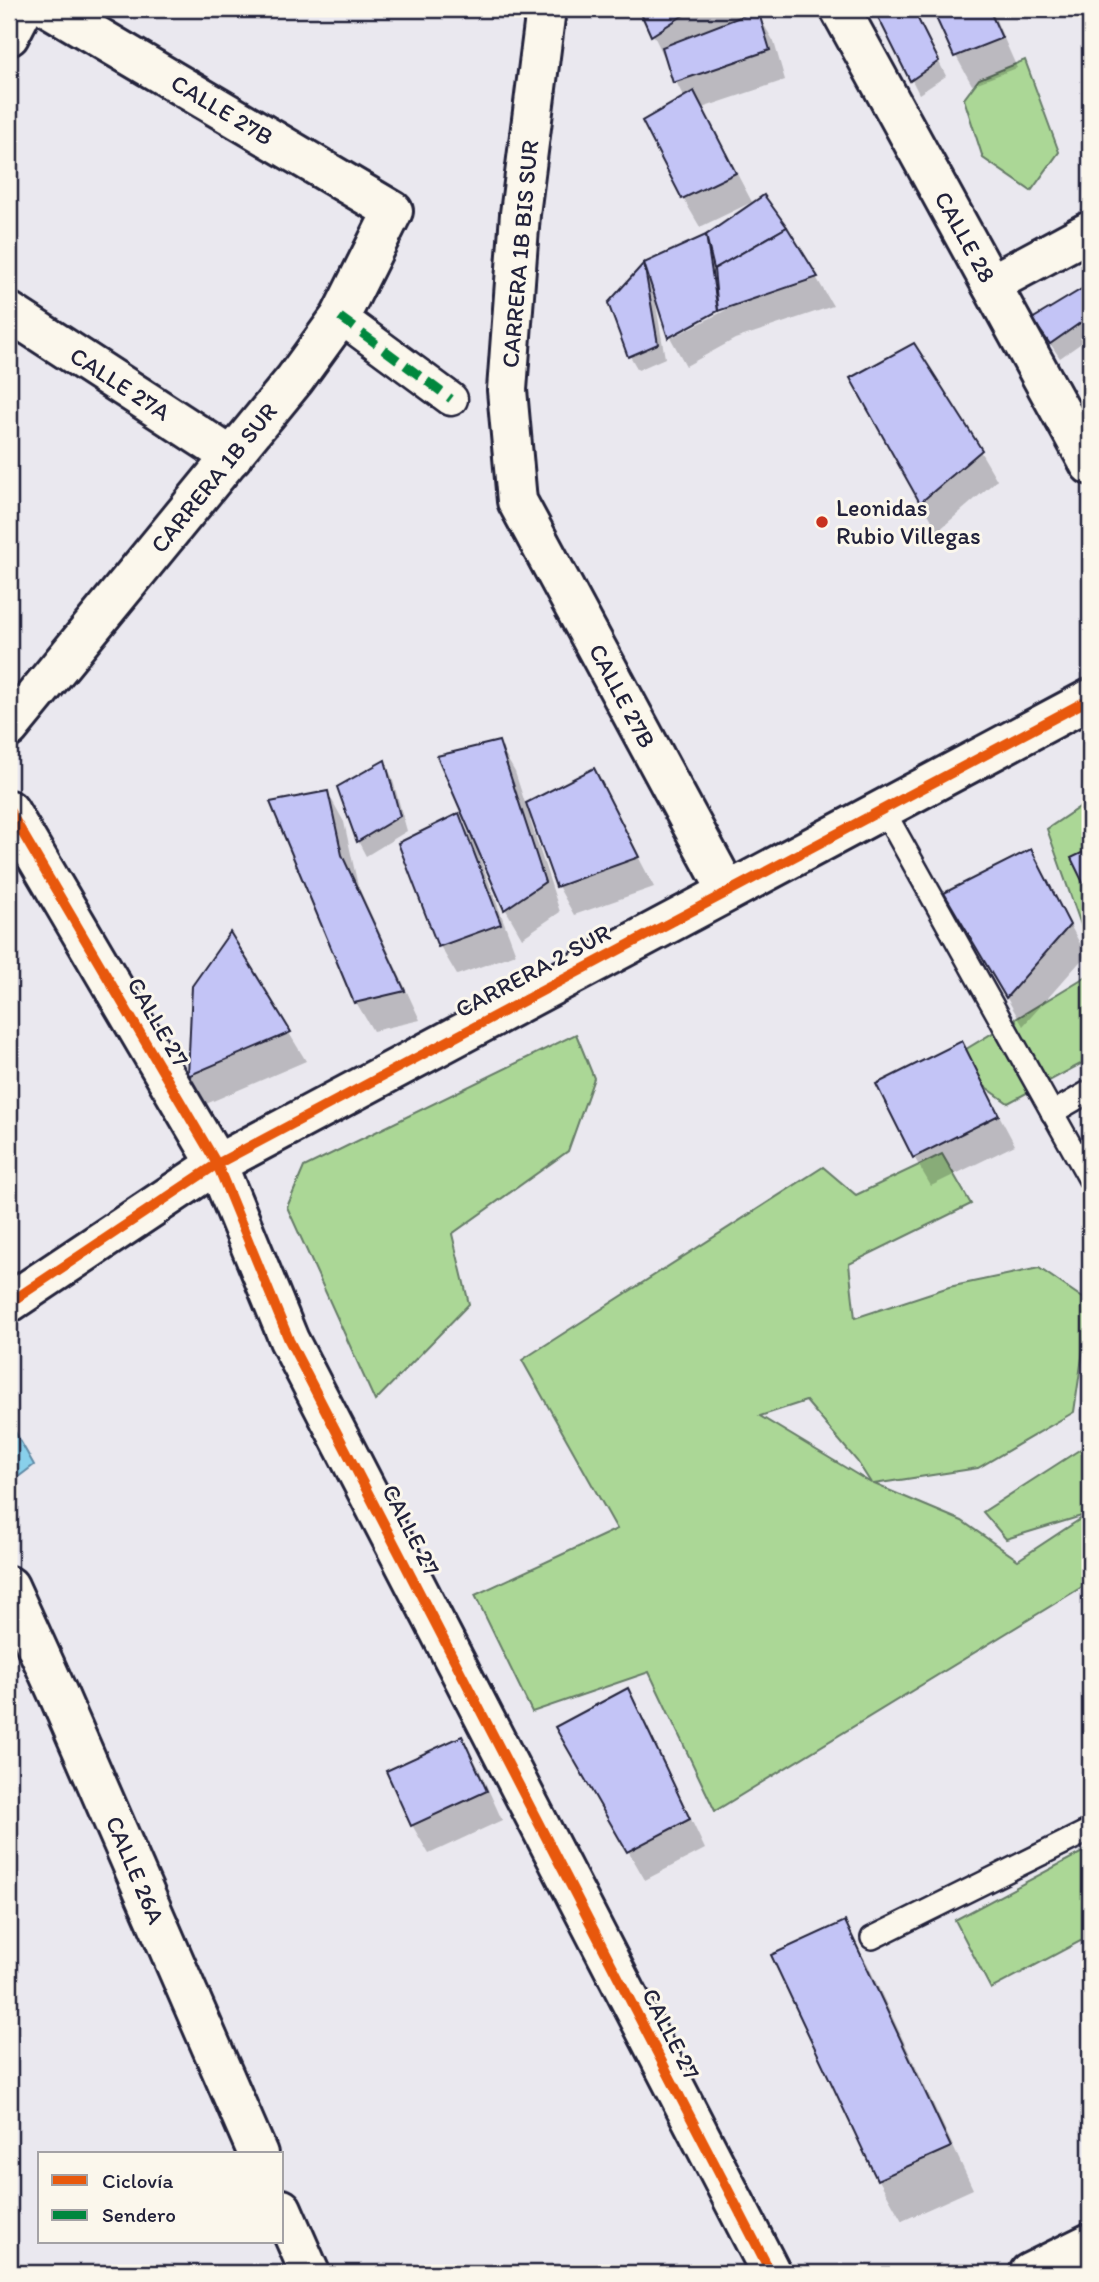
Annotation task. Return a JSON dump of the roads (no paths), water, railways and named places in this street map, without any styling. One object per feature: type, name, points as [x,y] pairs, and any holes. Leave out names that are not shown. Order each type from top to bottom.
[{"type":"street","points":[[9,36],[23,9]]},
{"type":"street","name":"CALLE 27B","points":[[51,9],[393,211]]},
{"type":"street","name":"CARRERA 1B BIS SUR","points":[[517,501],[507,390],[520,214],[546,9]]},
{"type":"street","name":"CALLE 28","points":[[840,9],[1090,465]]},
{"type":"street","name":"CARRERA 1B SUR","points":[[9,728],[295,379],[340,317],[393,211]]},
{"type":"street","points":[[991,284],[1090,231]]},
{"type":"street","name":"CALLE 27A","points":[[9,312],[232,457]]},
{"type":"street","points":[[340,317],[450,398]]},
{"type":"street","name":"CALLE 27B","points":[[517,501],[727,890]]},
{"type":"street","name":"CARRERA 2 SUR","points":[[9,1303],[217,1164],[1090,699]]},
{"type":"street","name":"CALLE 27","points":[[9,810],[217,1164],[289,1340],[771,2273]]},
{"type":"street","name":"CALLE 26A","points":[[9,1586],[257,2152]]},
{"type":"street","points":[[284,2214],[310,2273]]},
{"type":"street","points":[[1029,2273],[1090,2242]]},
{"type":"lane","points":[[883,809],[1090,1180]]},
{"type":"lane","points":[[1052,1112],[1090,1091]]},
{"type":"lane","points":[[872,1938],[1090,1830]]},
{"type":"water","points":[[9,1421],[34,1465],[9,1484]]},
{"type":"place","name":"Leonidas Rubio Villegas","points":[[822,522]]}]
